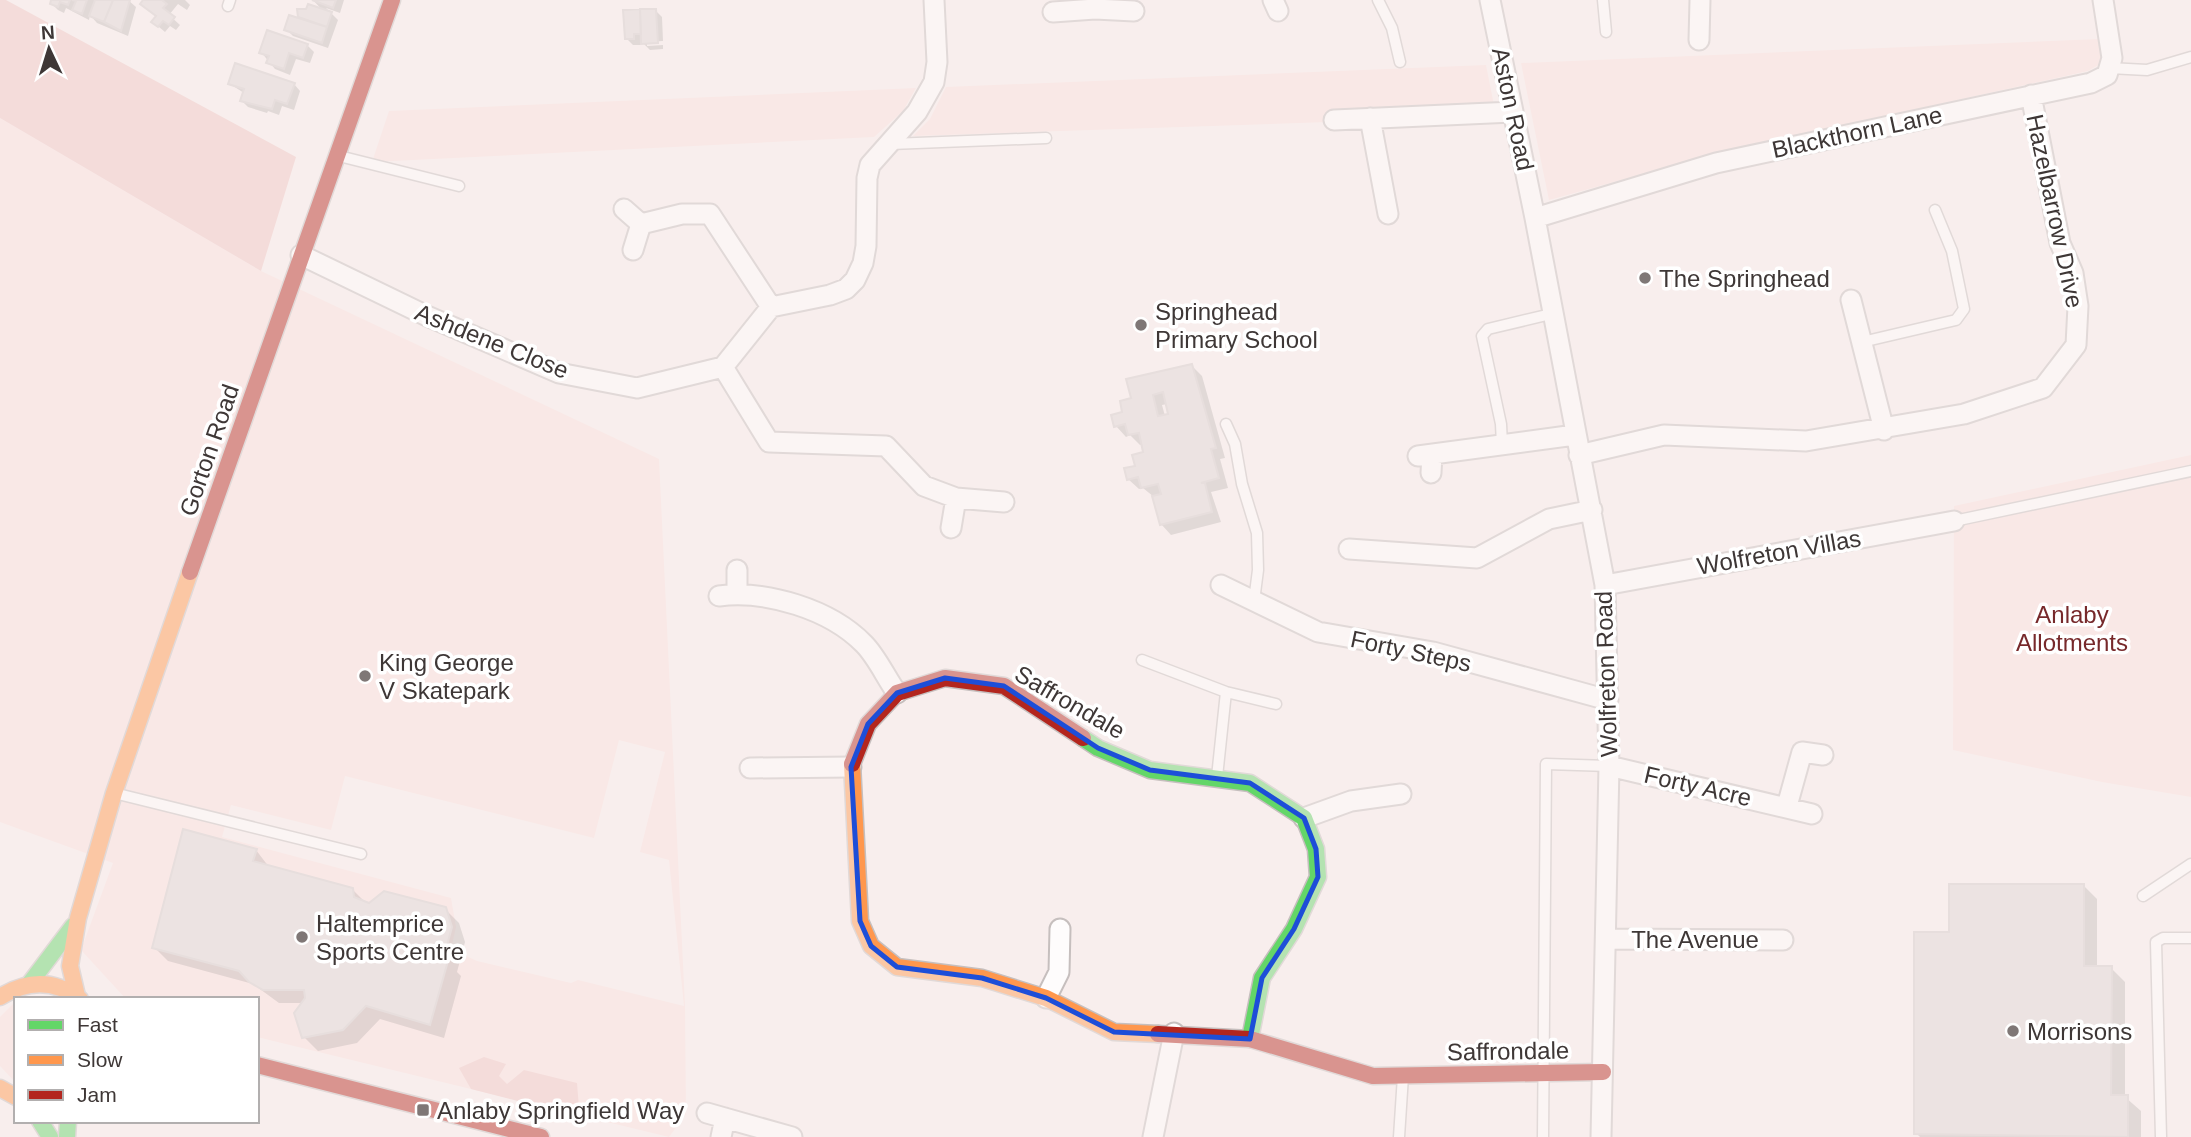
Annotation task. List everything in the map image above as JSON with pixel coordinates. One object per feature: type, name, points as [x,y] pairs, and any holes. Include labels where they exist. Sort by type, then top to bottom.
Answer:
[{"type":"street","name":"Gorton Road","points":[[78,997],[71,966],[78,918],[114,793],[335,155],[392,0]]},
{"type":"street","points":[[934,0],[937,62],[934,82],[916,112],[870,165],[867,178],[866,246],[855,280],[846,289],[830,295],[771,307],[723,367],[769,442],[888,438],[924,486],[956,498],[1004,502]]},
{"type":"street","name":"Aston Road","points":[[1489,0],[1535,218]]},
{"type":"street","points":[[1699,40],[1700,0]]},
{"type":"street","points":[[2103,0],[2112,58],[2109,68]]},
{"type":"street","points":[[1053,12],[1095,4],[1134,11]]},
{"type":"street","name":"Blackthorn Lane","points":[[1535,218],[1716,163],[2091,83],[2107,75],[2109,68]]},
{"type":"street","name":"Hazelbarrow Drive","points":[[1427,461],[1502,445],[1577,445],[1664,435],[1806,442],[1964,414],[2043,388],[2076,345],[2078,306],[2073,273],[2060,243],[2031,96]]},
{"type":"street","points":[[1334,120],[1513,112]]},
{"type":"street","points":[[1370,118],[1388,214]]},
{"type":"street","points":[[624,209],[641,224]]},
{"type":"street","points":[[641,224],[682,214],[710,214],[771,307]]},
{"type":"street","name":"Wolfreton Road","points":[[1535,218],[1551,314],[1605,585],[1609,766],[1601,1137]]},
{"type":"street","points":[[632,250],[641,224]]},
{"type":"street","name":"Ashdene Close","points":[[300,255],[427,316],[559,373],[637,388],[723,367]]},
{"type":"street","points":[[1852,299],[1884,430]]},
{"type":"street","points":[[951,528],[956,498]]},
{"type":"street","points":[[1349,548],[1477,558],[1549,519],[1592,510]]},
{"type":"street","name":"Wolfreton Villas","points":[[1605,585],[1954,521]]},
{"type":"street","points":[[737,570],[728,595],[815,609],[863,644],[897,693]]},
{"type":"street","name":"Forty Steps","points":[[1221,585],[1318,632],[1433,652],[1608,700]]},
{"type":"street","name":"Saffrondale","points":[[1304,818],[1250,783],[1217,781],[1150,770],[1098,748],[1004,686],[945,678],[897,693],[868,724],[851,767],[860,921],[871,946],[897,967],[982,978],[1046,998],[1114,1032],[1250,1039],[1373,1076],[1603,1072]]},
{"type":"street","name":"Forty Acre","points":[[1787,806],[1802,752],[1823,755]]},
{"type":"street","points":[[746,766],[851,767]]},
{"type":"street","name":"Forty Acre","points":[[1609,766],[1812,814]]},
{"type":"street","points":[[1250,1039],[1262,978],[1294,929],[1318,877],[1316,849],[1304,818],[1351,802],[1406,793]]},
{"type":"street","name":"Gorton Road","points":[[30,983],[50,960],[78,918]]},
{"type":"street","points":[[1046,998],[1059,972],[1059,929]]},
{"type":"street","name":"The Avenue","points":[[1607,939],[1783,940]]},
{"type":"street","points":[[0,996],[30,983],[55,985],[78,997]]},
{"type":"street","points":[[1153,1137],[1174,1033]]},
{"type":"street","points":[[259,1066],[541,1137]]},
{"type":"street","points":[[718,1123],[792,1137]]},
{"type":"lane","points":[[1378,0],[1392,27],[1400,62]]},
{"type":"lane","points":[[1603,0],[1606,32]]},
{"type":"lane","points":[[2109,68],[2147,70],[2191,57]]},
{"type":"lane","points":[[887,144],[1046,138]]},
{"type":"lane","points":[[335,155],[459,186]]},
{"type":"lane","points":[[1862,342],[1961,317],[1964,309],[1952,251],[1934,209]]},
{"type":"lane","points":[[1502,445],[1500,419],[1482,336],[1489,330],[1551,314]]},
{"type":"lane","points":[[1226,424],[1235,444],[1242,484],[1257,533],[1258,570],[1254,601]]},
{"type":"lane","points":[[1954,521],[2191,471]]},
{"type":"lane","points":[[1142,660],[1226,692],[1276,704]]},
{"type":"lane","points":[[1217,781],[1226,692]]},
{"type":"lane","points":[[1543,1137],[1546,764],[1609,766]]},
{"type":"lane","points":[[114,793],[361,855]]},
{"type":"lane","points":[[2143,896],[2191,864]]},
{"type":"lane","points":[[2161,1137],[2156,942],[2163,937],[2191,938]]},
{"type":"lane","points":[[1399,1137],[1403,1076]]},
{"type":"highlighted area","points":[[945,678],[1004,686],[1098,748],[1150,770],[1250,783],[1304,818],[1316,849],[1318,877],[1294,929],[1262,978],[1250,1039],[1114,1032],[1046,998],[982,978],[897,967],[871,946],[860,921],[851,767],[868,724],[897,693]]},
{"type":"green space","points":[[2100,39],[2104,53],[2100,64],[2088,71],[1715,154],[1549,200],[1521,63]]},
{"type":"green space","points":[[1486,65],[1494,105],[1328,112],[1328,122],[913,136],[930,119],[946,87]]},
{"type":"green space","points":[[916,88],[903,111],[874,137],[372,162],[389,111]]},
{"type":"green space","points":[[0,118],[261,271],[659,459],[685,1006],[686,1114],[669,1137],[259,1037],[259,997],[124,997],[81,950],[113,863],[0,822]],"holes":[[[619,740],[665,752],[640,852],[669,860],[684,1006],[578,980],[571,983],[477,961],[451,949],[456,927],[451,898],[222,837],[231,805],[331,830],[345,776],[594,838]]]},
{"type":"green space","name":"Anlaby Allotments","points":[[2191,455],[2191,797],[2102,782],[1953,750],[1954,506]]},
{"type":"green space","points":[[14,1003],[14,1081],[0,1066],[0,1017]]},
{"type":"shaded area","points":[[0,0],[6,0],[296,157],[261,271],[0,118]]},
{"type":"shaded area","points":[[484,1057],[506,1064],[499,1076],[507,1084],[524,1070],[577,1083],[579,1108],[561,1112],[471,1089],[459,1068]]},
{"type":"building","points":[[51,0],[70,0],[68,5],[60,2],[58,7],[50,4]]},
{"type":"building","points":[[72,0],[87,0],[82,14],[72,10],[76,1]]},
{"type":"building","points":[[95,0],[113,0],[104,22],[89,16]]},
{"type":"building","points":[[113,0],[130,0],[121,31],[104,22]]},
{"type":"building","points":[[143,0],[162,0],[167,4],[163,8],[175,17],[169,25],[163,21],[158,27],[151,22],[156,16],[140,4]]},
{"type":"building","points":[[312,0],[336,0],[333,8]]},
{"type":"building","points":[[308,4],[332,12],[327,27],[298,17],[297,9],[306,9]]},
{"type":"building","points":[[640,9],[641,34],[634,34],[634,39],[625,39],[623,10]]},
{"type":"building","points":[[640,9],[656,9],[658,43],[641,44]]},
{"type":"building","points":[[289,15],[327,27],[322,43],[284,30]]},
{"type":"building","points":[[267,30],[308,44],[303,58],[289,53],[284,69],[266,63],[269,56],[259,53]]},
{"type":"building","points":[[235,63],[295,83],[287,104],[275,100],[272,109],[240,101],[244,89],[228,84]]},
{"type":"building","name":"Springhead Primary School","points":[[1192,364],[1216,448],[1211,449],[1219,478],[1201,483],[1205,483],[1212,512],[1160,525],[1152,496],[1161,494],[1158,484],[1141,488],[1138,477],[1127,480],[1124,468],[1135,466],[1132,455],[1143,452],[1139,433],[1128,435],[1125,424],[1114,427],[1111,415],[1122,412],[1120,401],[1131,398],[1126,379]],"holes":[[[1163,392],[1168,414],[1158,416],[1153,395]]]},
{"type":"building","name":"Haltemprice Sports Centre","points":[[183,829],[257,849],[253,861],[353,888],[354,897],[369,903],[384,891],[446,907],[452,927],[443,960],[448,961],[430,1025],[366,1006],[343,1030],[302,1038],[294,1013],[305,998],[304,990],[263,990],[249,982],[239,971],[152,948]]},
{"type":"building","name":"Morrisons","points":[[1949,884],[2084,884],[2084,966],[2112,966],[2111,1095],[2128,1095],[2128,1137],[1914,1134],[1914,932],[1949,932]]},
{"type":"traffic: fast","points":[[1083,738],[1098,748],[1150,770],[1250,783],[1304,818],[1316,849],[1318,877],[1294,929],[1262,978],[1250,1039]]},
{"type":"traffic: fast","points":[[30,983],[73,926]]},
{"type":"traffic: fast","points":[[41,1123],[50,1137]]},
{"type":"traffic: fast","points":[[67,1137],[68,1123]]},
{"type":"traffic: slow","points":[[77,996],[70,966],[78,918],[114,793],[190,572]]},
{"type":"traffic: slow","points":[[852,764],[860,921],[871,946],[897,967],[982,978],[1046,998],[1114,1032],[1158,1034]]},
{"type":"traffic: slow","points":[[0,997],[20,987],[40,984],[60,988],[77,997]]},
{"type":"traffic: slow","points":[[0,1088],[14,1096]]},
{"type":"traffic: jam","points":[[190,572],[392,0]]},
{"type":"traffic: jam","points":[[852,764],[868,724],[897,693],[945,678],[1004,686],[1083,738]]},
{"type":"traffic: jam","points":[[1158,1034],[1250,1039],[1373,1076],[1603,1072]]},
{"type":"traffic: jam","points":[[259,1066],[541,1137]]},
{"type":"place","name":"The Springhead","points":[[1645,278]]},
{"type":"place","name":"Springhead Primary School","points":[[1141,325]]},
{"type":"place","name":"King George V Skatepark","points":[[365,676]]},
{"type":"place","name":"Haltemprice Sports Centre","points":[[302,937]]},
{"type":"place","name":"Morrisons","points":[[2013,1031]]},
{"type":"place","name":"Anlaby Springfield Way","points":[[423,1110]]}]
